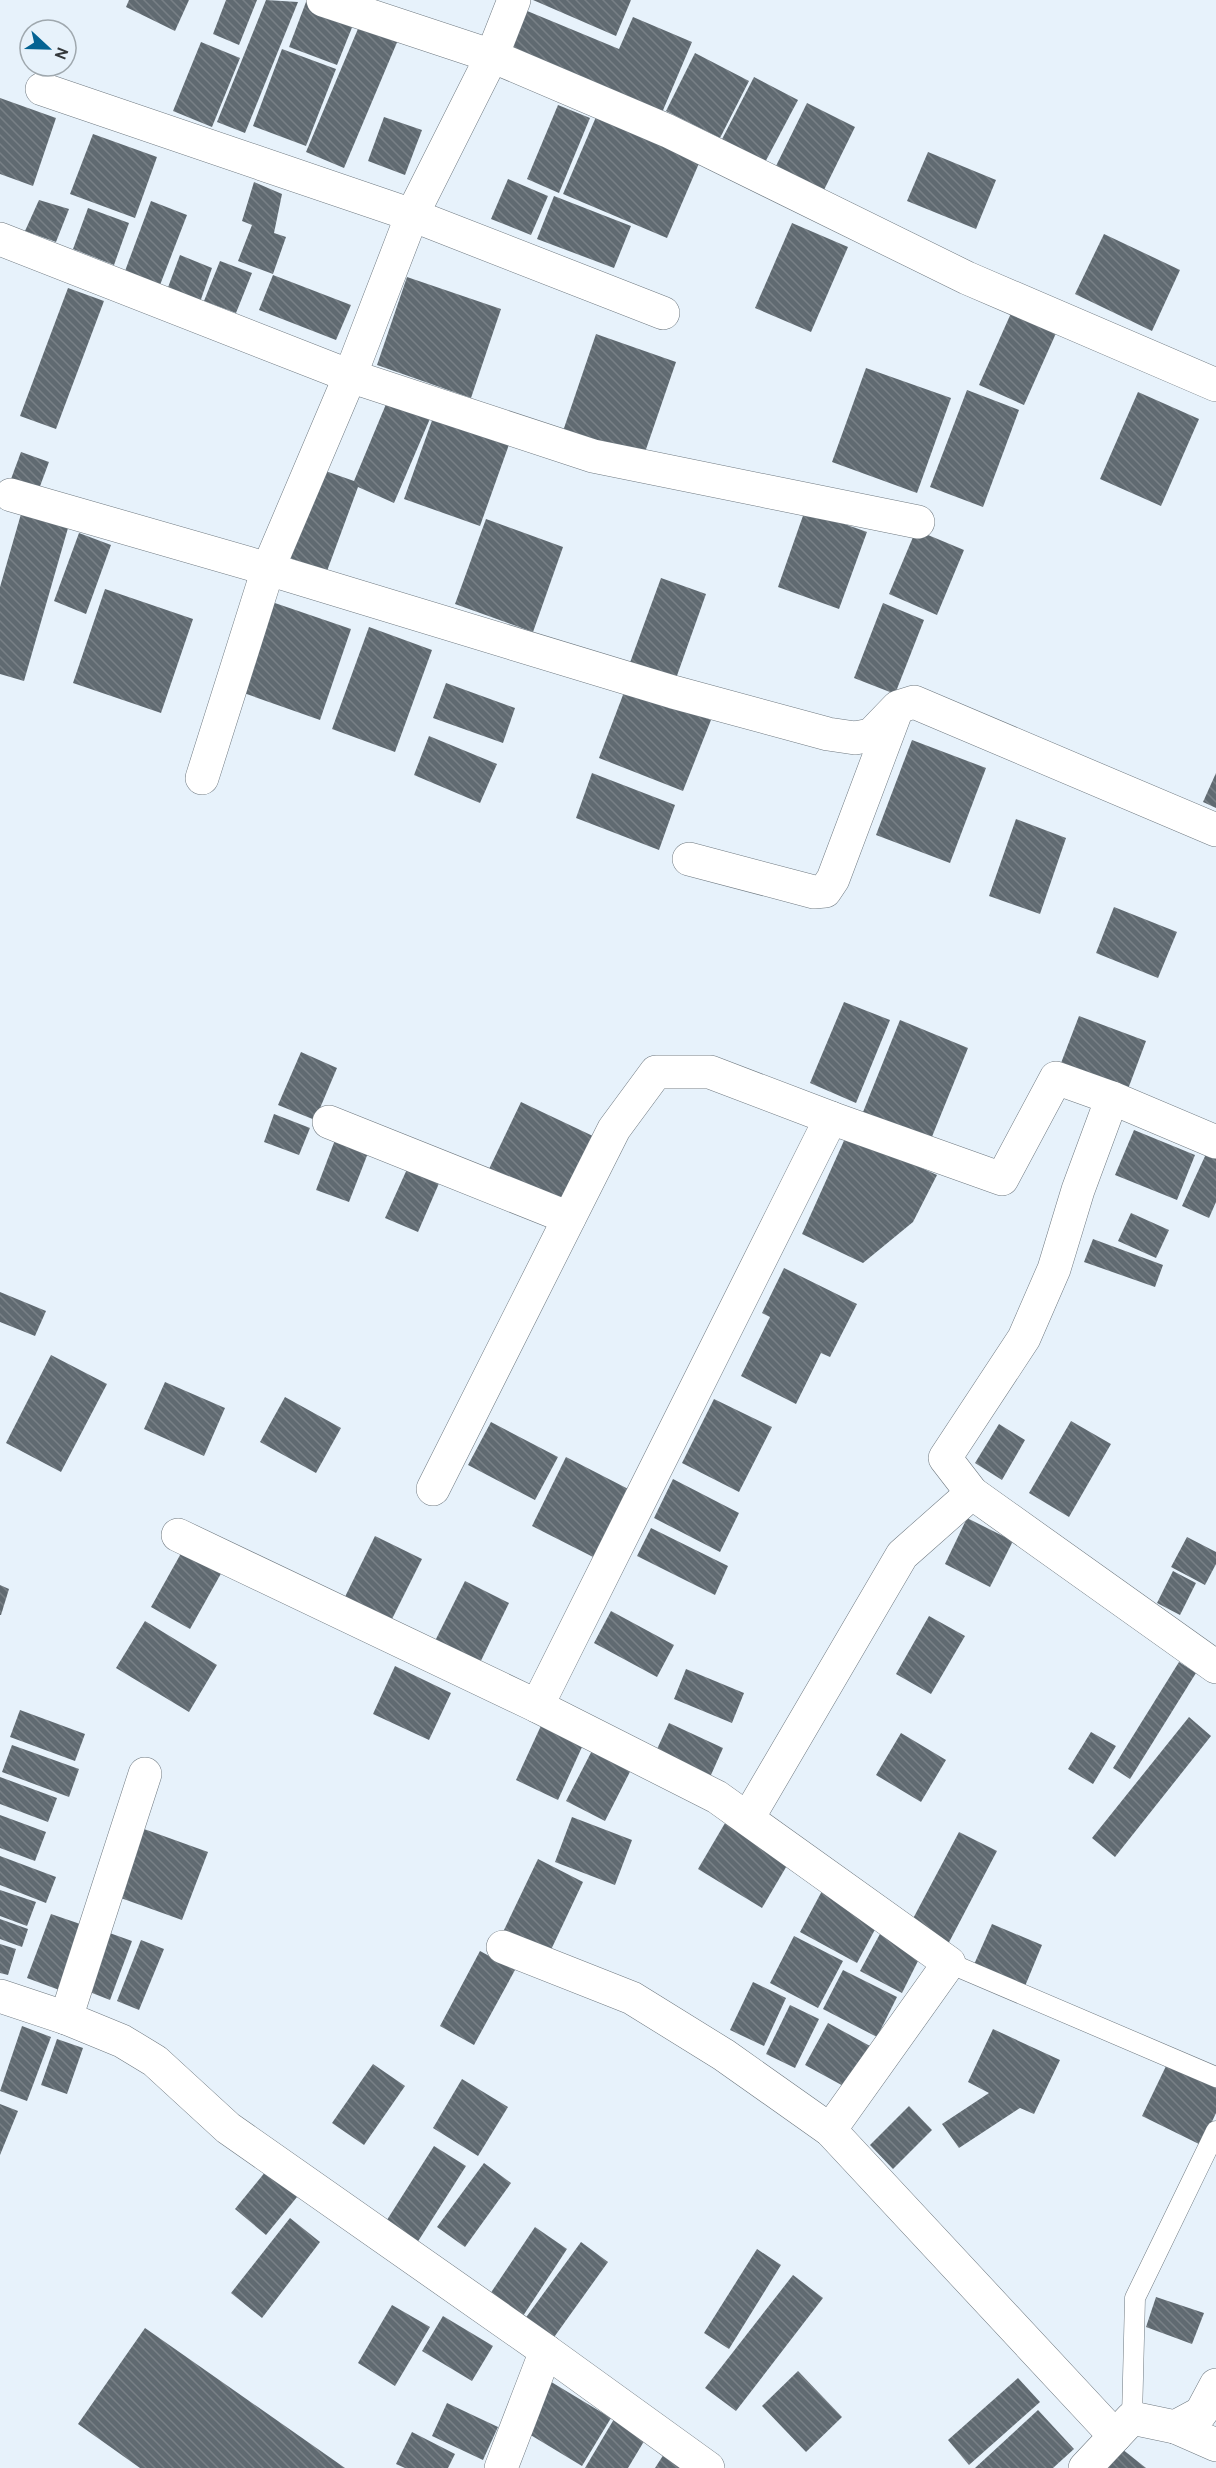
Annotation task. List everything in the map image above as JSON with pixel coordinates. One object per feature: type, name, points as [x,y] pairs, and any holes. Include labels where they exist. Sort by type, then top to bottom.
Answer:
[{"type":"street","points":[[323,0],[492,56],[668,132],[967,278],[1216,385]]},
{"type":"street","points":[[202,778],[268,569],[350,376],[412,215],[492,56],[514,0]]},
{"type":"street","points":[[42,89],[412,215],[663,313]]},
{"type":"street","points":[[0,239],[350,376],[594,456],[918,522]]},
{"type":"street","points":[[11,495],[268,569],[674,692],[828,734],[855,738],[870,735],[898,707],[914,702],[1216,830]]},
{"type":"street","points":[[689,859],[814,892],[825,891],[833,879],[898,707]]},
{"type":"street","points":[[433,1489],[614,1129],[656,1072],[710,1072],[1002,1179],[1056,1078],[1112,1098],[1216,1142]]},
{"type":"street","points":[[1112,1098],[1078,1190],[1054,1269],[1024,1338],[945,1458],[972,1493],[1216,1667]]},
{"type":"street","points":[[537,1706],[831,1118]]},
{"type":"street","points":[[329,1122],[569,1218]]},
{"type":"street","points":[[748,1818],[902,1555],[972,1493]]},
{"type":"street","points":[[178,1535],[537,1706],[717,1797],[949,1963],[830,2130]]},
{"type":"street","points":[[66,2018],[146,1774]]},
{"type":"street","points":[[503,1947],[632,1998],[724,2055],[830,2130],[1124,2427],[1175,2427],[1216,2445]]},
{"type":"street","points":[[0,1996],[66,2018],[122,2041],[155,2061],[228,2128],[708,2468]]},
{"type":"street","points":[[501,2468],[546,2352]]},
{"type":"street","points":[[1175,2427],[1201,2413],[1216,2385]]},
{"type":"street","points":[[1085,2468],[1124,2427]]},
{"type":"lane","points":[[949,1963],[1216,2077]]},
{"type":"lane","points":[[1124,2427],[1136,2298],[1216,2131]]},
{"type":"building","points":[[129,0],[189,0],[175,31],[126,7]]},
{"type":"building","points":[[226,0],[257,0],[239,45],[213,34]]},
{"type":"building","points":[[266,0],[298,2],[245,133],[217,122]]},
{"type":"building","points":[[533,0],[631,0],[616,36]]},
{"type":"building","points":[[306,2],[355,20],[337,65],[289,47]]},
{"type":"building","points":[[520,8],[619,49],[633,17],[692,42],[661,115],[503,49]]},
{"type":"building","points":[[360,24],[398,40],[344,168],[306,152]]},
{"type":"building","points":[[201,42],[240,58],[212,127],[173,111]]},
{"type":"building","points":[[282,49],[336,69],[306,146],[253,126]]},
{"type":"building","points":[[695,53],[749,81],[720,138],[666,111]]},
{"type":"building","points":[[754,77],[798,100],[762,168],[719,145]]},
{"type":"building","points":[[0,98],[56,118],[33,186],[0,174]]},
{"type":"building","points":[[807,103],[855,127],[823,192],[775,168]]},
{"type":"building","points":[[558,105],[590,118],[559,193],[527,179]]},
{"type":"building","points":[[384,117],[422,130],[405,175],[368,161]]},
{"type":"building","points":[[596,117],[700,161],[667,238],[563,194]]},
{"type":"building","points":[[93,134],[157,157],[135,218],[70,194]]},
{"type":"building","points":[[928,152],[996,180],[976,229],[907,201]]},
{"type":"building","points":[[508,179],[548,196],[531,235],[491,219]]},
{"type":"building","points":[[254,182],[282,194],[274,233],[286,237],[273,274],[238,261],[252,225],[242,221]]},
{"type":"building","points":[[554,196],[631,226],[614,268],[537,239]]},
{"type":"building","points":[[39,200],[69,209],[56,242],[25,231]]},
{"type":"building","points":[[151,201],[187,215],[160,285],[125,271]]},
{"type":"building","points":[[88,208],[129,223],[114,265],[73,249]]},
{"type":"building","points":[[792,223],[848,247],[811,332],[755,308]]},
{"type":"building","points":[[1104,234],[1180,270],[1152,331],[1075,294]]},
{"type":"building","points":[[180,255],[212,268],[200,302],[167,290]]},
{"type":"building","points":[[220,261],[252,273],[236,313],[204,301]]},
{"type":"building","points":[[273,275],[351,305],[336,340],[259,310]]},
{"type":"building","points":[[407,277],[501,309],[471,398],[377,365]]},
{"type":"building","points":[[68,288],[104,301],[56,429],[20,416]]},
{"type":"building","points":[[1012,311],[1057,331],[1024,405],[979,385]]},
{"type":"building","points":[[596,334],[676,362],[642,461],[562,434]]},
{"type":"building","points":[[866,368],[951,398],[917,493],[832,462]]},
{"type":"building","points":[[967,390],[1019,410],[983,507],[930,487]]},
{"type":"building","points":[[1138,392],[1199,419],[1161,506],[1100,479]]},
{"type":"building","points":[[389,397],[432,414],[394,503],[358,487],[327,571],[284,556],[317,468],[354,481]]},
{"type":"building","points":[[435,412],[511,439],[480,526],[404,499]]},
{"type":"building","points":[[21,452],[49,462],[39,489],[11,479]]},
{"type":"building","points":[[805,510],[867,532],[839,609],[778,587]]},
{"type":"building","points":[[21,514],[68,528],[24,681],[0,674],[0,587]]},
{"type":"building","points":[[486,519],[563,547],[533,632],[455,604]]},
{"type":"building","points":[[916,530],[964,550],[937,615],[889,594]]},
{"type":"building","points":[[79,533],[111,545],[86,614],[54,601]]},
{"type":"building","points":[[661,578],[706,594],[674,684],[628,668]]},
{"type":"building","points":[[105,589],[193,619],[161,713],[73,683]]},
{"type":"building","points":[[269,601],[351,629],[320,720],[238,691]]},
{"type":"building","points":[[883,603],[924,620],[895,694],[854,678]]},
{"type":"building","points":[[369,627],[432,650],[395,752],[332,729]]},
{"type":"building","points":[[446,683],[515,708],[503,743],[433,718]]},
{"type":"building","points":[[626,687],[711,720],[683,791],[599,758]]},
{"type":"building","points":[[429,736],[497,764],[480,803],[414,775]]},
{"type":"building","points":[[912,740],[986,768],[950,863],[876,835]]},
{"type":"building","points":[[592,773],[675,805],[659,850],[576,818]]},
{"type":"building","points":[[1216,773],[1216,808],[1203,802]]},
{"type":"building","points":[[1016,819],[1066,838],[1040,914],[989,896]]},
{"type":"building","points":[[1114,907],[1177,932],[1158,978],[1096,953]]},
{"type":"building","points":[[844,1002],[890,1020],[856,1103],[810,1083]]},
{"type":"building","points":[[1079,1016],[1146,1041],[1128,1089],[1061,1063]]},
{"type":"building","points":[[900,1020],[968,1048],[927,1149],[859,1122]]},
{"type":"building","points":[[301,1052],[337,1068],[315,1120],[278,1105]]},
{"type":"building","points":[[521,1102],[595,1137],[563,1204],[489,1169]]},
{"type":"building","points":[[274,1114],[310,1128],[299,1155],[264,1142]]},
{"type":"building","points":[[1134,1130],[1195,1155],[1177,1200],[1115,1175]]},
{"type":"building","points":[[847,1134],[937,1175],[913,1222],[863,1263],[802,1234]]},
{"type":"building","points":[[335,1140],[368,1153],[349,1202],[316,1190]]},
{"type":"building","points":[[1206,1154],[1216,1159],[1216,1202],[1209,1218],[1182,1206]]},
{"type":"building","points":[[408,1167],[440,1181],[418,1232],[385,1218]]},
{"type":"building","points":[[1131,1213],[1169,1230],[1156,1258],[1118,1241]]},
{"type":"building","points":[[1093,1239],[1163,1265],[1155,1287],[1084,1262]]},
{"type":"building","points":[[784,1268],[857,1304],[830,1357],[821,1353],[796,1404],[741,1376],[770,1317],[762,1313]]},
{"type":"building","points":[[0,1292],[46,1311],[35,1336],[0,1322]]},
{"type":"building","points":[[51,1355],[107,1384],[61,1472],[6,1443]]},
{"type":"building","points":[[165,1382],[225,1408],[204,1456],[144,1429]]},
{"type":"building","points":[[285,1397],[341,1428],[316,1473],[260,1442]]},
{"type":"building","points":[[714,1399],[772,1427],[739,1492],[682,1463]]},
{"type":"building","points":[[1071,1421],[1111,1444],[1069,1517],[1029,1493]]},
{"type":"building","points":[[491,1422],[558,1457],[535,1500],[468,1465]]},
{"type":"building","points":[[999,1424],[1025,1440],[1002,1480],[975,1463]]},
{"type":"building","points":[[566,1457],[636,1493],[601,1561],[532,1526]]},
{"type":"building","points":[[673,1479],[739,1513],[720,1552],[654,1518]]},
{"type":"building","points":[[967,1518],[1013,1541],[990,1587],[945,1564]]},
{"type":"building","points":[[651,1528],[728,1566],[715,1595],[637,1556]]},
{"type":"building","points":[[375,1536],[422,1559],[386,1631],[339,1609]]},
{"type":"building","points":[[1187,1537],[1216,1552],[1216,1564],[1205,1585],[1171,1567]]},
{"type":"building","points":[[184,1548],[223,1570],[190,1629],[151,1607]]},
{"type":"building","points":[[1173,1571],[1196,1583],[1180,1615],[1157,1603]]},
{"type":"building","points":[[465,1581],[509,1603],[475,1673],[430,1651]]},
{"type":"building","points":[[0,1585],[9,1589],[1,1615],[0,1615]]},
{"type":"building","points":[[611,1611],[674,1645],[657,1677],[594,1643]]},
{"type":"building","points":[[929,1616],[965,1636],[931,1694],[896,1674]]},
{"type":"building","points":[[145,1621],[217,1665],[189,1712],[116,1668]]},
{"type":"building","points":[[1179,1662],[1196,1673],[1130,1779],[1113,1768]]},
{"type":"building","points":[[395,1666],[451,1693],[429,1740],[373,1714]]},
{"type":"building","points":[[686,1669],[744,1693],[732,1723],[674,1699]]},
{"type":"building","points":[[20,1710],[85,1734],[75,1761],[10,1737]]},
{"type":"building","points":[[545,1717],[587,1736],[558,1800],[516,1780]]},
{"type":"building","points":[[1189,1717],[1211,1736],[1115,1857],[1092,1838]]},
{"type":"building","points":[[669,1723],[723,1748],[707,1784],[652,1760]]},
{"type":"building","points":[[1091,1732],[1116,1746],[1093,1784],[1068,1769]]},
{"type":"building","points":[[901,1733],[946,1760],[921,1802],[876,1775]]},
{"type":"building","points":[[599,1737],[638,1756],[605,1821],[566,1801]]},
{"type":"building","points":[[12,1745],[79,1769],[69,1797],[2,1772]]},
{"type":"building","points":[[0,1777],[57,1798],[48,1822],[0,1804]]},
{"type":"building","points":[[0,1815],[46,1832],[35,1861],[0,1848]]},
{"type":"building","points":[[572,1817],[632,1840],[615,1885],[555,1862]]},
{"type":"building","points":[[728,1818],[792,1857],[762,1908],[698,1869]]},
{"type":"building","points":[[144,1829],[208,1852],[182,1920],[118,1897]]},
{"type":"building","points":[[959,1832],[997,1851],[946,1948],[908,1928]]},
{"type":"building","points":[[0,1856],[56,1877],[46,1903],[0,1885]]},
{"type":"building","points":[[538,1859],[583,1882],[549,1954],[503,1932]]},
{"type":"building","points":[[0,1890],[36,1902],[27,1926],[0,1916]]},
{"type":"building","points":[[822,1891],[879,1922],[857,1963],[800,1932]]},
{"type":"building","points":[[51,1914],[86,1926],[62,1991],[27,1978]]},
{"type":"building","points":[[0,1919],[28,1929],[22,1947],[0,1939]]},
{"type":"building","points":[[992,1924],[1042,1945],[1023,1991],[972,1969]]},
{"type":"building","points":[[104,1931],[132,1941],[110,2000],[82,1989]]},
{"type":"building","points":[[881,1932],[922,1953],[902,1993],[860,1971]]},
{"type":"building","points":[[794,1936],[843,1961],[818,2008],[770,1983]]},
{"type":"building","points":[[141,1940],[164,1949],[139,2010],[117,2001]]},
{"type":"building","points":[[0,1944],[16,1949],[8,1975],[0,1973]]},
{"type":"building","points":[[480,1951],[515,1970],[474,2045],[440,2026]]},
{"type":"building","points":[[843,1970],[897,1997],[877,2037],[823,2009]]},
{"type":"building","points":[[753,1982],[786,1998],[764,2046],[730,2030]]},
{"type":"building","points":[[790,2005],[819,2019],[795,2068],[766,2054]]},
{"type":"building","points":[[828,2023],[870,2046],[847,2088],[805,2065]]},
{"type":"building","points":[[22,2026],[51,2037],[27,2101],[0,2091]]},
{"type":"building","points":[[993,2029],[1060,2060],[1034,2114],[1020,2108],[959,2148],[942,2124],[989,2093],[968,2082]]},
{"type":"building","points":[[57,2039],[83,2048],[67,2094],[41,2085]]},
{"type":"building","points":[[373,2064],[405,2086],[364,2145],[332,2123]]},
{"type":"building","points":[[1167,2064],[1216,2088],[1216,2113],[1201,2145],[1142,2116]]},
{"type":"building","points":[[462,2079],[508,2107],[478,2156],[433,2128]]},
{"type":"building","points":[[0,2104],[18,2111],[0,2155]]},
{"type":"building","points":[[909,2106],[932,2130],[893,2169],[870,2145]]},
{"type":"building","points":[[434,2146],[466,2166],[417,2243],[385,2223]]},
{"type":"building","points":[[484,2163],[511,2183],[465,2247],[437,2227]]},
{"type":"building","points":[[266,2171],[297,2197],[266,2235],[235,2209]]},
{"type":"building","points":[[290,2218],[320,2242],[262,2318],[231,2293]]},
{"type":"building","points":[[535,2227],[567,2249],[521,2319],[488,2297]]},
{"type":"building","points":[[581,2242],[608,2262],[547,2347],[519,2327]]},
{"type":"building","points":[[757,2249],[781,2265],[729,2349],[704,2333]]},
{"type":"building","points":[[793,2275],[823,2298],[736,2411],[705,2388]]},
{"type":"building","points":[[1156,2297],[1204,2313],[1192,2344],[1146,2327]]},
{"type":"building","points":[[392,2305],[430,2327],[395,2386],[358,2363]]},
{"type":"building","points":[[443,2316],[493,2346],[472,2381],[422,2351]]},
{"type":"building","points":[[145,2328],[345,2468],[140,2468],[78,2424]]},
{"type":"building","points":[[798,2371],[842,2417],[806,2452],[762,2406]]},
{"type":"building","points":[[1018,2378],[1040,2402],[969,2465],[948,2440]]},
{"type":"building","points":[[548,2380],[611,2418],[582,2466],[519,2428]]},
{"type":"building","points":[[447,2403],[498,2427],[483,2460],[432,2436]]},
{"type":"building","points":[[1038,2410],[1074,2449],[1053,2468],[975,2468]]},
{"type":"building","points":[[617,2414],[649,2433],[628,2468],[585,2468]]},
{"type":"building","points":[[412,2432],[455,2454],[448,2468],[405,2468],[396,2464]]},
{"type":"building","points":[[1117,2445],[1146,2468],[1100,2468]]},
{"type":"building","points":[[664,2454],[687,2468],[655,2468]]}]
